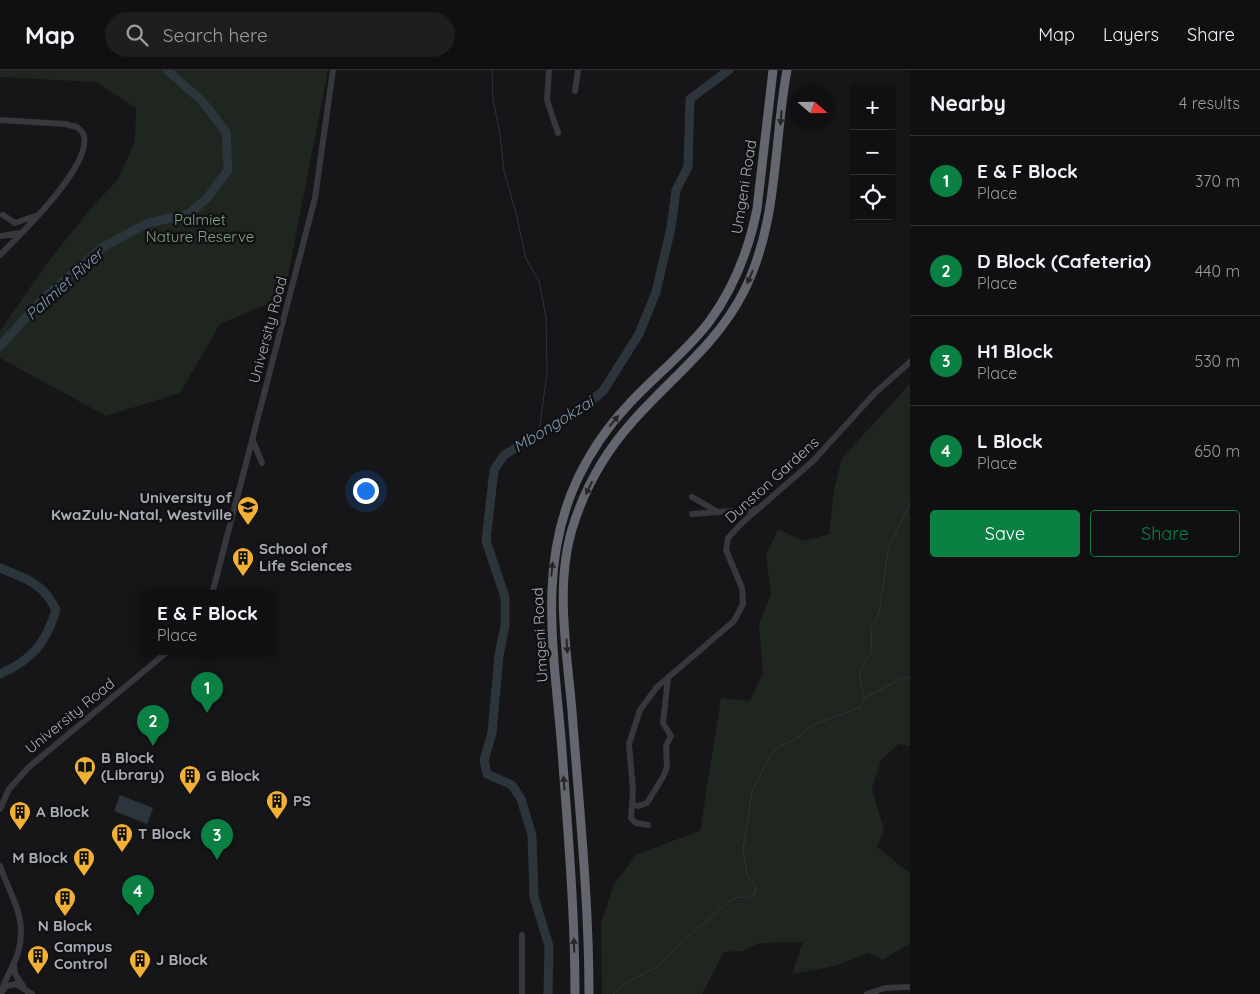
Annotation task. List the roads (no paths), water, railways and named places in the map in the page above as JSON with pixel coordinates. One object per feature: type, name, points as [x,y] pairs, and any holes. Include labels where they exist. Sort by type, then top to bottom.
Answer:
[{"type":"highway","name":"Umgeni Road","points":[[575,994],[568,835],[550,602],[554,550],[558,528],[578,477],[602,436],[628,404],[709,322],[738,272],[753,229],[757,209],[773,70]]},
{"type":"highway","name":"Umgeni Road","points":[[589,994],[586,892],[563,604],[568,550],[573,525],[587,490],[615,443],[633,421],[713,338],[743,294],[763,243],[772,205],[788,70]]},
{"type":"street","name":"University Road","points":[[213,590],[316,198],[333,70]]},
{"type":"street","points":[[550,70],[547,100],[558,133]]},
{"type":"street","points":[[575,91],[578,70]]},
{"type":"street","points":[[0,120],[72,126],[80,129],[86,138],[84,153],[72,174],[0,255]]},
{"type":"street","points":[[3,215],[15,223],[36,216]]},
{"type":"street","points":[[0,236],[21,232]]},
{"type":"street","name":"Dunston Gardens","points":[[648,825],[636,823],[631,818],[633,790],[629,757],[631,736],[637,717],[649,696],[724,632],[740,613],[744,593],[728,555],[726,544],[736,529],[813,462],[875,393],[910,362]]},
{"type":"street","points":[[253,441],[262,463]]},
{"type":"street","points":[[692,497],[718,512]]},
{"type":"street","points":[[692,514],[758,509]]},
{"type":"street","name":"University Road","points":[[0,809],[9,789],[28,767],[163,655]]},
{"type":"street","points":[[632,804],[638,806],[647,803],[666,771],[666,746],[671,736],[663,723],[668,678]]},
{"type":"street","points":[[0,866],[20,916],[20,940],[14,963],[1,993]]},
{"type":"street","points":[[522,935],[522,994]]},
{"type":"street","points":[[14,963],[15,974],[24,987],[32,994]]},
{"type":"street","points":[[1,993],[11,984],[24,987]]},
{"type":"street","points":[[867,994],[910,987]]},
{"type":"waterway","name":"Palmiet River","points":[[0,346],[43,299],[103,247],[148,223],[189,214],[208,197],[228,170],[226,132],[202,101],[167,70]]},
{"type":"waterway","points":[[492,70],[493,99],[500,134],[504,171],[526,259],[539,281],[546,317],[547,373],[539,433]]},
{"type":"waterway","name":"Mbongokzai","points":[[548,994],[549,946],[534,897],[532,835],[521,799],[512,785],[487,774],[484,760],[492,733],[499,655],[505,626],[505,597],[486,541],[494,470],[504,455],[580,410],[603,391],[639,334],[656,292],[671,228],[676,190],[688,167],[690,99],[729,70]]},
{"type":"waterway","points":[[613,994],[626,983],[658,966],[731,900],[738,897],[749,898],[755,894],[756,887],[747,874],[743,850],[752,791],[768,760],[777,748],[796,739],[813,725],[861,707],[863,698],[861,669],[872,652],[871,628],[879,613],[888,550],[910,503]]},
{"type":"waterway","name":"Palmiet River","points":[[0,568],[26,579],[40,588],[56,610],[48,632],[36,649],[21,663],[0,674]]},
{"type":"waterway","points":[[864,698],[904,677],[910,679]]},
{"type":"place","name":"University of KwaZulu-Natal, Westville","points":[[248,526]]},
{"type":"place","name":"School of Life Sciences","points":[[243,577]]},
{"type":"place","name":"E & F Block","points":[[207,713]]},
{"type":"place","name":"D Block (Cafeteria)","points":[[153,746]]},
{"type":"place","name":"B Block (Library)","points":[[85,786]]},
{"type":"place","name":"G Block","points":[[190,795]]},
{"type":"place","name":"PS","points":[[277,820]]},
{"type":"place","name":"A Block","points":[[20,831]]},
{"type":"place","name":"T Block","points":[[122,853]]},
{"type":"place","name":"H1 Block","points":[[217,860]]},
{"type":"place","name":"M Block","points":[[84,877]]},
{"type":"place","name":"L Block","points":[[138,916]]},
{"type":"place","name":"N Block","points":[[65,917]]},
{"type":"place","name":"Campus Control","points":[[38,975]]},
{"type":"place","name":"J Block","points":[[140,979]]},
{"type":"park label","name":"Palmiet Nature Reserve","points":[[200,228]]}]
